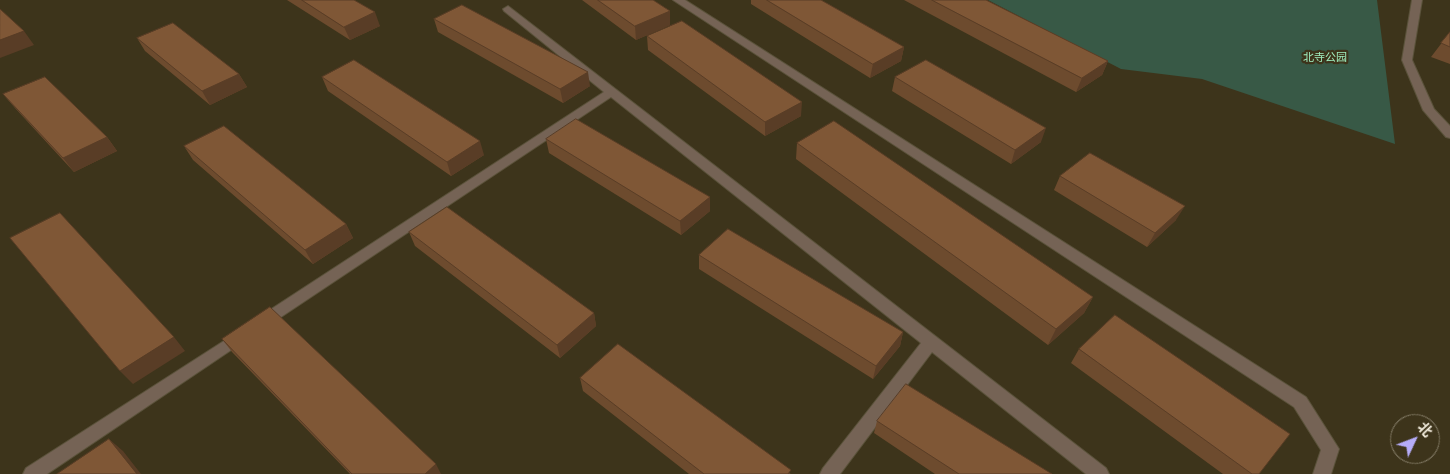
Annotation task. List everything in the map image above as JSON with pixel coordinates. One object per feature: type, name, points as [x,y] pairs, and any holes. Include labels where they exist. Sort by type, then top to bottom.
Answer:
[{"type":"street","points":[[678,0],[1300,402],[1330,450],[1322,474]]},
{"type":"street","points":[[1417,0],[1406,60],[1429,110],[1450,134]]},
{"type":"street","points":[[508,9],[611,92],[1100,474]]},
{"type":"street","points":[[32,474],[611,92]]},
{"type":"street","points":[[829,474],[930,342]]},
{"type":"green space","name":"北寺公园","points":[[988,0],[1377,0],[1395,144],[1202,79],[1121,69]]},
{"type":"building","points":[[302,0],[354,0],[375,12],[344,27]]},
{"type":"building","points":[[598,0],[653,0],[670,11],[635,26]]},
{"type":"building","points":[[767,0],[821,0],[904,47],[873,64]]},
{"type":"building","points":[[932,0],[986,0],[1108,61],[1082,78]]},
{"type":"building","points":[[462,5],[588,72],[560,89],[434,19]]},
{"type":"building","points":[[0,9],[24,31],[0,40]]},
{"type":"building","points":[[682,21],[802,102],[765,122],[647,36]]},
{"type":"building","points":[[173,23],[239,74],[202,91],[137,38]]},
{"type":"building","points":[[1450,32],[1450,47],[1441,43]]},
{"type":"building","points":[[354,60],[480,141],[447,162],[322,77]]},
{"type":"building","points":[[926,60],[1046,128],[1015,150],[895,77]]},
{"type":"building","points":[[45,77],[107,137],[63,158],[3,94]]},
{"type":"building","points":[[576,119],[710,197],[680,221],[546,139]]},
{"type":"building","points":[[834,121],[1093,297],[1056,329],[797,143]]},
{"type":"building","points":[[224,126],[346,224],[305,250],[184,146]]},
{"type":"building","points":[[1090,153],[1185,206],[1155,233],[1060,176]]},
{"type":"building","points":[[447,207],[594,313],[557,345],[409,232]]},
{"type":"building","points":[[60,213],[174,337],[120,371],[10,238]]},
{"type":"building","points":[[728,229],[903,332],[876,366],[699,255]]},
{"type":"building","points":[[270,307],[436,464],[425,474],[352,474],[222,339]]},
{"type":"building","points":[[1115,315],[1290,434],[1259,474],[1252,474],[1079,349]]},
{"type":"building","points":[[618,344],[791,470],[788,474],[704,474],[580,378]]},
{"type":"building","points":[[906,384],[1052,474],[959,474],[877,421]]},
{"type":"building","points":[[109,439],[137,474],[57,474]]}]
